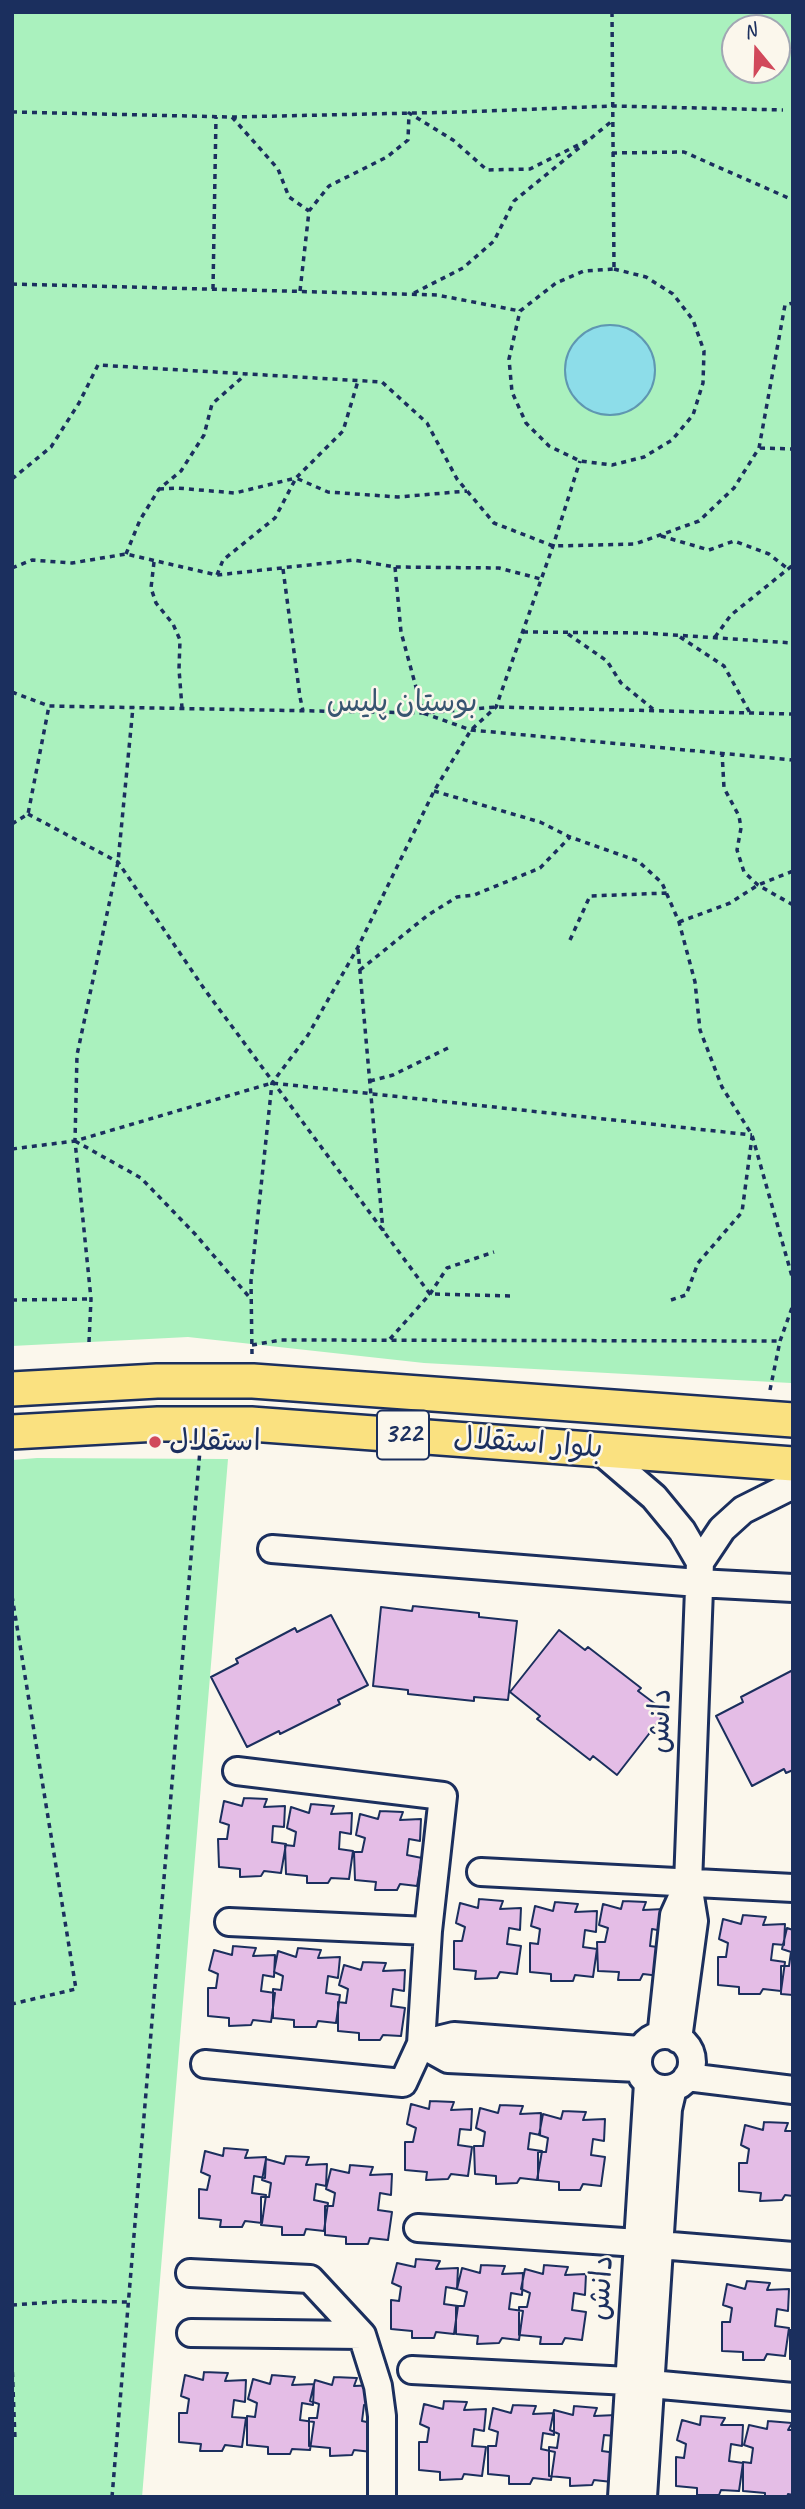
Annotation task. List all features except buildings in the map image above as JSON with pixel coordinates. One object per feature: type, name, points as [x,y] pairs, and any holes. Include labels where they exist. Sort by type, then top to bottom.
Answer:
[{"type":"main road","name":"بلوار استقلال","points":[[12,1389],[157,1381],[253,1381],[778,1418]]},
{"type":"main road","name":"بلوار استقلال","points":[[12,1432],[251,1424],[793,1464]]},
{"type":"lane","points":[[598,1450],[654,1497],[682,1531],[699,1572]]},
{"type":"lane","points":[[699,1572],[722,1529],[743,1510],[793,1485]]},
{"type":"lane","points":[[272,1549],[699,1572],[793,1588]]},
{"type":"lane","name":"دانش","points":[[643,2497],[640,2383],[648,2244],[665,2063],[674,1915],[688,1884],[699,1572]]},
{"type":"lane","points":[[205,2064],[403,2082],[421,2044],[428,1931],[443,1796],[237,1771]]},
{"type":"lane","points":[[481,1872],[793,1888]]},
{"type":"lane","points":[[229,1922],[428,1931]]},
{"type":"lane","points":[[421,2044],[454,2036],[665,2063],[793,2073]]},
{"type":"lane","points":[[665,2063],[793,2090]]},
{"type":"lane","points":[[418,2228],[793,2256]]},
{"type":"lane","points":[[190,2273],[310,2279],[362,2335],[378,2386],[382,2416],[382,2497]]},
{"type":"lane","points":[[191,2333],[362,2335]]},
{"type":"lane","points":[[412,2370],[640,2383],[793,2398]]},
{"type":"lane","name":"دانش","points":[[622,2497],[640,2383]]},
{"type":"path","points":[[612,12],[614,269]]},
{"type":"path","points":[[12,112],[232,117],[612,106],[783,110]]},
{"type":"path","points":[[409,113],[453,140],[487,170],[530,169],[588,140]]},
{"type":"path","points":[[300,292],[309,211],[329,186],[387,157],[408,140],[409,113]]},
{"type":"path","points":[[213,289],[216,117]]},
{"type":"path","points":[[232,117],[278,169],[289,197],[309,211]]},
{"type":"path","points":[[411,295],[463,268],[494,241],[514,201],[612,121]]},
{"type":"path","points":[[612,153],[684,152],[793,200]]},
{"type":"path","points":[[614,269],[646,277],[664,288],[673,294],[694,320],[704,351],[704,383],[692,415],[672,440],[644,457],[612,465],[580,461],[549,446],[526,423],[512,392],[509,359],[520,311],[556,283],[584,271],[614,269]]},
{"type":"path","points":[[12,284],[437,295],[520,311]]},
{"type":"path","points":[[12,479],[51,447],[79,403],[98,365],[382,382],[427,423],[457,479],[494,523],[553,546],[635,544],[699,521],[734,488],[759,448],[785,305],[793,303]]},
{"type":"path","points":[[127,554],[140,520],[159,489],[181,471],[204,435],[212,404],[246,374]]},
{"type":"path","points":[[217,575],[223,560],[275,518],[296,478],[343,431],[358,381]]},
{"type":"path","points":[[759,448],[793,449]]},
{"type":"path","points":[[253,1381],[251,1298],[272,1083],[308,1035],[358,947],[434,791],[471,730],[496,707],[580,461]]},
{"type":"path","points":[[159,489],[235,493],[296,478],[328,492],[398,497],[467,491]]},
{"type":"path","points":[[659,536],[709,550],[734,541],[769,554],[788,569]]},
{"type":"path","points":[[12,568],[32,560],[72,563],[127,554],[217,575],[354,560],[395,567],[499,568],[541,579]]},
{"type":"path","points":[[154,562],[151,588],[156,603],[173,624],[180,640],[182,708]]},
{"type":"path","points":[[715,638],[731,615],[793,565]]},
{"type":"path","points":[[395,567],[401,632],[423,713]]},
{"type":"path","points":[[283,569],[303,711]]},
{"type":"path","points":[[523,632],[678,635],[793,643]]},
{"type":"path","points":[[566,633],[607,661],[621,683],[655,710]]},
{"type":"path","points":[[678,635],[723,666],[750,713]]},
{"type":"path","points":[[12,692],[49,706],[423,713],[496,707],[793,714]]},
{"type":"path","points":[[12,824],[28,814],[49,706]]},
{"type":"path","points":[[89,1342],[91,1299],[75,1141],[77,1055],[118,862],[133,707]]},
{"type":"path","points":[[423,713],[471,730],[793,760]]},
{"type":"path","points":[[722,752],[724,788],[739,816],[741,828],[737,850],[744,872],[758,885],[793,905]]},
{"type":"path","points":[[434,791],[540,822],[638,861],[662,883],[679,922],[695,982],[700,1030],[722,1087],[752,1135],[793,1280]]},
{"type":"path","points":[[28,814],[118,862],[272,1083],[430,1294]]},
{"type":"path","points":[[360,970],[428,915],[457,897],[474,895],[540,868],[570,836]]},
{"type":"path","points":[[679,922],[730,903],[758,885],[793,871]]},
{"type":"path","points":[[570,940],[590,896],[667,893]]},
{"type":"path","points":[[358,947],[383,1231]]},
{"type":"path","points":[[370,1081],[393,1075],[448,1048]]},
{"type":"path","points":[[12,1149],[75,1141],[272,1083],[752,1135]]},
{"type":"path","points":[[671,1300],[686,1295],[698,1263],[742,1212],[752,1135]]},
{"type":"path","points":[[75,1141],[141,1178],[251,1298]]},
{"type":"path","points":[[389,1340],[430,1294],[447,1268],[494,1252]]},
{"type":"path","points":[[430,1294],[510,1296]]},
{"type":"path","points":[[12,1300],[91,1299]]},
{"type":"path","points":[[778,1418],[780,1341],[793,1305]]},
{"type":"path","points":[[252,1345],[281,1340],[780,1341]]},
{"type":"path","points":[[112,2497],[202,1424]]},
{"type":"path","points":[[12,1596],[76,1989],[12,2004]]},
{"type":"path","points":[[12,2305],[69,2301],[128,2302]]},
{"type":"path","points":[[12,2362],[15,2439],[12,2439]]},
{"type":"green space","name":"بوستان پلیس","points":[[12,12],[793,12],[791,1383],[424,1363],[188,1337],[12,1346]]},
{"type":"green space","points":[[228,1459],[142,2497],[12,2497],[12,1460]]},
{"type":"water","points":[[610,325],[627,329],[642,338],[651,353],[655,370],[651,387],[642,402],[627,411],[610,415],[593,411],[578,402],[569,387],[565,370],[569,353],[578,338],[593,329]]},
{"type":"place","name":"استقلال","points":[[155,1442]]}]
